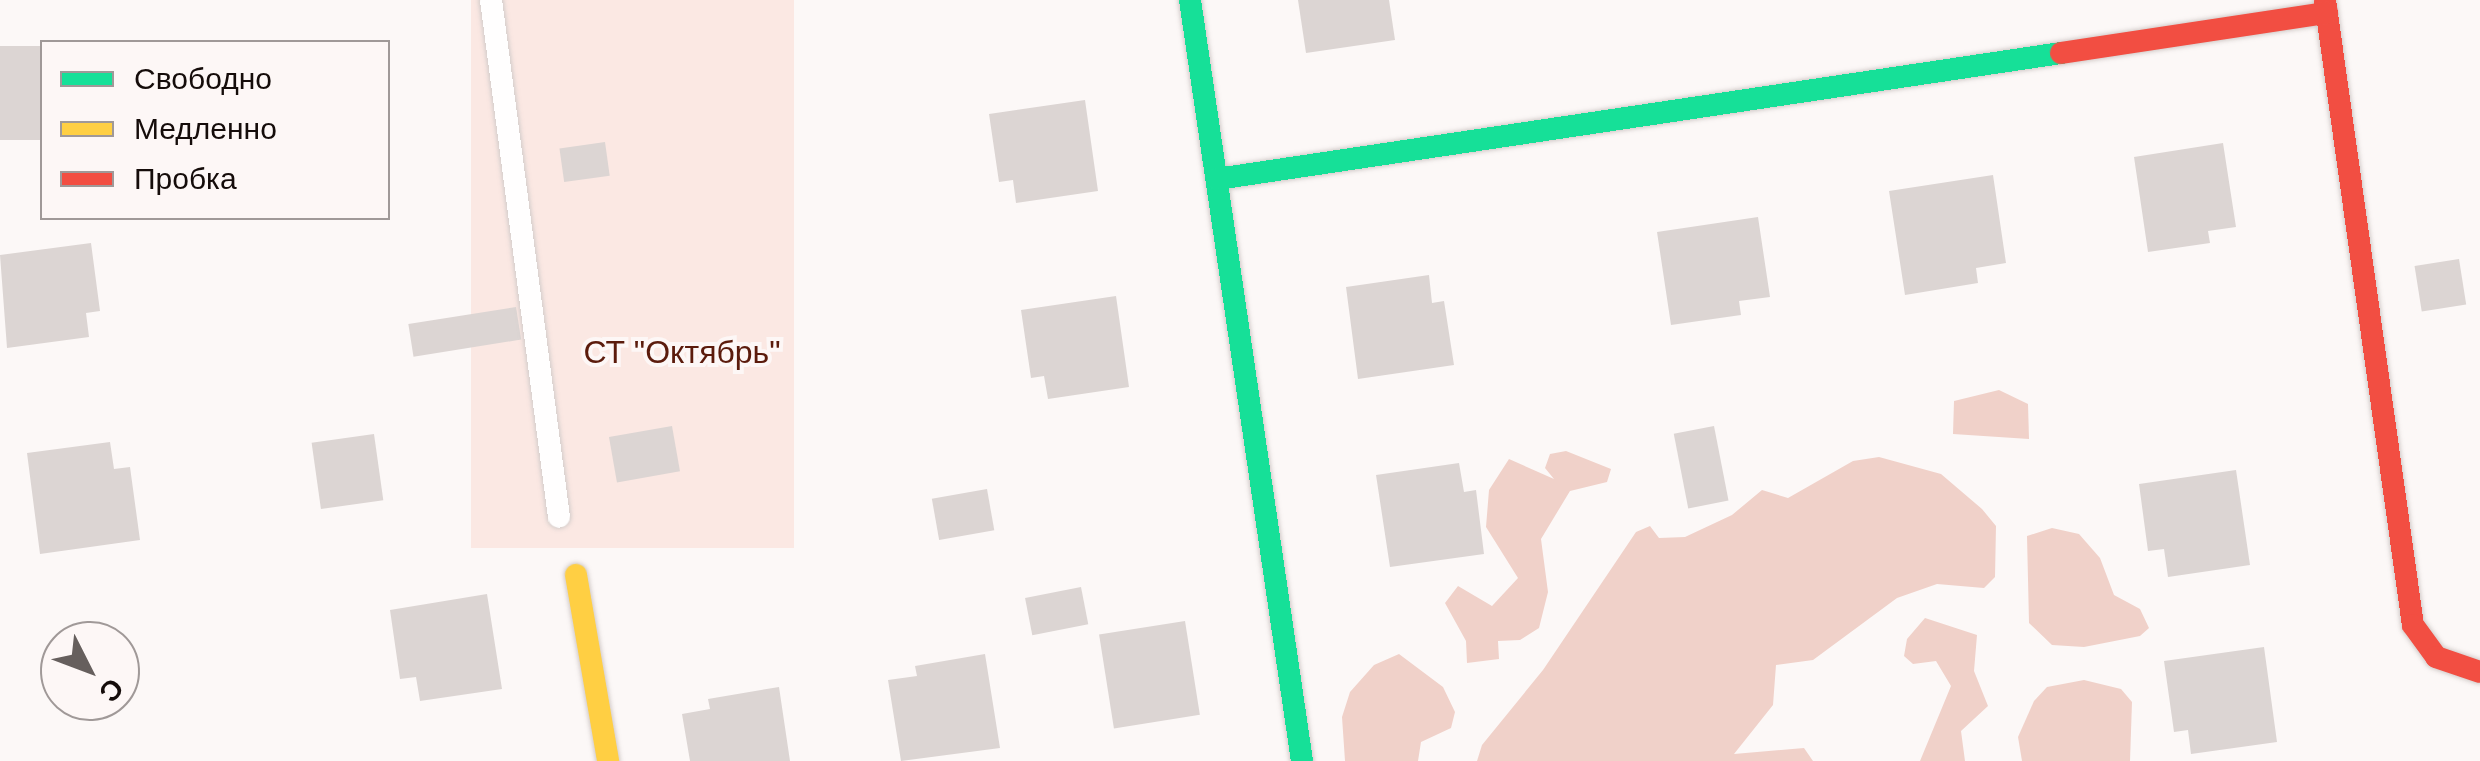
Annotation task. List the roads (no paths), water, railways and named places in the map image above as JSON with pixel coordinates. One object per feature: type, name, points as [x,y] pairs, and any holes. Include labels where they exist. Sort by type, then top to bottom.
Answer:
[{"type":"street","points":[[1190,0],[1302,761]]},
{"type":"street","points":[[1217,179],[2326,6],[2413,625],[2436,657],[2480,672]]},
{"type":"street","points":[[576,574],[608,761]]},
{"type":"lane","points":[[490,0],[559,516]]},
{"type":"park label","name":"СТ \"Октябрь\"","points":[[682,352]]}]
